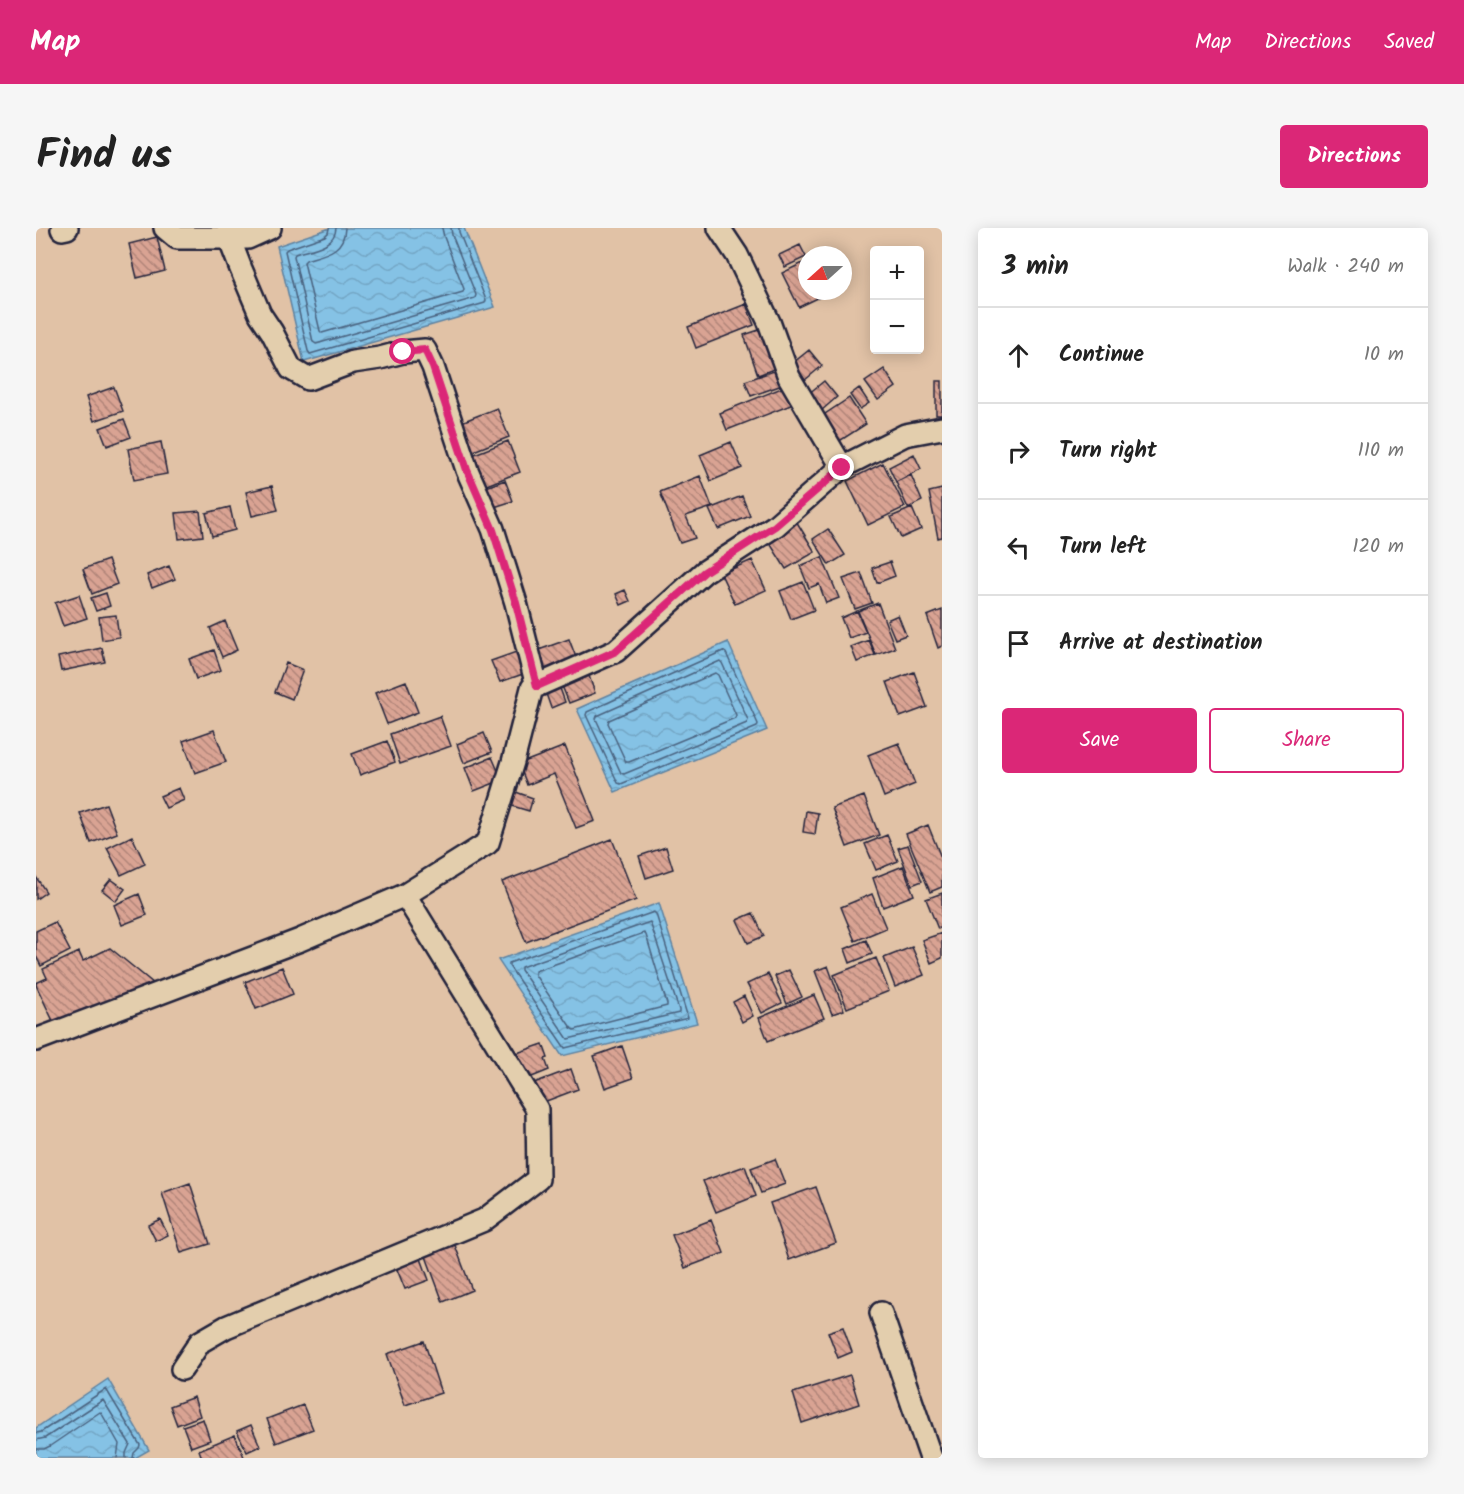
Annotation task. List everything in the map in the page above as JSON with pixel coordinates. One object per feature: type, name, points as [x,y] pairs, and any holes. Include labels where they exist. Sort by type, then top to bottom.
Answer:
[{"type":"street","points":[[165,228],[177,238],[248,238],[270,228]]},
{"type":"street","points":[[719,228],[737,255],[769,322],[789,377],[842,468]]},
{"type":"street","points":[[229,238],[260,314],[291,369],[308,379],[353,362],[425,350],[433,367],[467,470],[493,530],[516,603],[537,686]]},
{"type":"street","points":[[36,1040],[300,940],[405,895],[488,843],[513,762],[532,688],[616,651],[704,572],[775,526],[842,468],[905,435],[942,428]]},
{"type":"street","points":[[182,1369],[200,1342],[226,1327],[484,1220],[538,1179],[537,1109],[405,895]]},
{"type":"street","points":[[881,1313],[931,1458]]},
{"type":"water","points":[[330,228],[464,228],[495,307],[304,362],[277,246]]},
{"type":"water","points":[[728,642],[767,730],[615,792],[577,709]]},
{"type":"water","points":[[659,903],[697,1023],[562,1056],[498,960]]},
{"type":"water","points":[[108,1379],[149,1450],[135,1458],[36,1458],[36,1428]]},
{"type":"building","points":[[157,237],[165,271],[137,278],[129,244]]},
{"type":"building","points":[[800,245],[800,246],[798,246],[798,261],[785,267],[779,255]]},
{"type":"building","points":[[798,265],[798,300],[814,300],[799,307],[782,273]]},
{"type":"building","points":[[746,304],[754,325],[696,348],[688,327]]},
{"type":"building","points":[[765,328],[779,367],[758,375],[744,335]]},
{"type":"building","points":[[809,350],[822,366],[805,380],[793,363]]},
{"type":"building","points":[[783,368],[788,383],[751,396],[745,381]]},
{"type":"building","points":[[884,369],[896,387],[878,400],[865,382]]},
{"type":"building","points":[[824,381],[837,397],[821,411],[808,394]]},
{"type":"building","points":[[936,381],[942,381],[942,415],[936,415]]},
{"type":"building","points":[[789,385],[796,403],[727,430],[720,413]]},
{"type":"building","points":[[114,387],[123,411],[94,421],[86,397]]},
{"type":"building","points":[[859,388],[869,403],[860,409],[850,395]]},
{"type":"building","points":[[849,398],[866,424],[838,442],[822,416]]},
{"type":"building","points":[[497,408],[509,437],[466,454],[454,425]]},
{"type":"building","points":[[124,419],[131,437],[107,446],[100,428]]},
{"type":"building","points":[[508,441],[520,472],[479,488],[467,457]]},
{"type":"building","points":[[161,442],[167,474],[134,480],[128,449]]},
{"type":"building","points":[[731,442],[742,468],[711,481],[700,455]]},
{"type":"building","points":[[914,454],[921,469],[896,482],[889,467]]},
{"type":"building","points":[[883,463],[905,507],[868,525],[847,481]]},
{"type":"building","points":[[911,475],[922,501],[908,508],[896,482]]},
{"type":"building","points":[[700,476],[712,507],[686,516],[695,538],[680,543],[660,492]]},
{"type":"building","points":[[505,480],[513,501],[488,509],[481,489]]},
{"type":"building","points":[[272,486],[278,510],[252,516],[246,492]]},
{"type":"building","points":[[942,489],[942,537],[938,538],[929,492]]},
{"type":"building","points":[[742,496],[750,516],[718,529],[709,509]]},
{"type":"building","points":[[230,507],[235,530],[212,536],[206,513]]},
{"type":"building","points":[[912,508],[921,529],[901,538],[891,517]]},
{"type":"building","points":[[200,511],[203,536],[179,539],[176,513]]},
{"type":"building","points":[[795,519],[815,552],[786,569],[766,537]]},
{"type":"building","points":[[828,529],[845,555],[829,565],[813,539]]},
{"type":"building","points":[[822,557],[839,598],[826,603],[819,584],[809,588],[800,566]]},
{"type":"building","points":[[108,560],[117,584],[92,594],[83,569]]},
{"type":"building","points":[[752,560],[766,590],[735,604],[721,574]]},
{"type":"building","points":[[890,562],[895,576],[877,583],[872,568]]},
{"type":"building","points":[[169,566],[175,579],[152,588],[147,575]]},
{"type":"building","points":[[861,573],[872,603],[855,609],[843,579]]},
{"type":"building","points":[[803,582],[814,610],[791,619],[780,591]]},
{"type":"building","points":[[625,590],[630,601],[621,605],[616,594]]},
{"type":"building","points":[[106,593],[110,606],[96,611],[91,598]]},
{"type":"building","points":[[79,595],[87,618],[63,626],[55,603]]},
{"type":"building","points":[[878,603],[895,648],[876,655],[858,611]]},
{"type":"building","points":[[942,610],[942,646],[938,648],[927,616]]},
{"type":"building","points":[[857,611],[866,632],[849,638],[841,618]]},
{"type":"building","points":[[116,615],[119,637],[102,640],[99,617]]},
{"type":"building","points":[[898,615],[906,635],[895,639],[887,620]]},
{"type":"building","points":[[225,621],[237,650],[222,657],[210,628]]},
{"type":"building","points":[[569,639],[577,660],[543,672],[536,651]]},
{"type":"building","points":[[869,640],[875,655],[857,662],[851,647]]},
{"type":"building","points":[[102,648],[105,662],[61,671],[58,657]]},
{"type":"building","points":[[214,650],[221,670],[196,679],[189,659]]},
{"type":"building","points":[[519,651],[526,673],[500,682],[491,661]]},
{"type":"building","points":[[286,663],[303,670],[292,699],[275,692]]},
{"type":"building","points":[[587,670],[595,693],[569,703],[560,681]]},
{"type":"building","points":[[914,672],[927,707],[900,717],[887,682]]},
{"type":"building","points":[[406,681],[418,712],[387,724],[375,693]]},
{"type":"building","points":[[558,683],[565,702],[551,708],[544,688]]},
{"type":"building","points":[[440,716],[451,746],[400,764],[390,734]]},
{"type":"building","points":[[214,730],[226,762],[195,773],[183,741]]},
{"type":"building","points":[[484,733],[492,752],[464,763],[457,744]]},
{"type":"building","points":[[387,741],[395,762],[360,775],[352,754]]},
{"type":"building","points":[[899,743],[915,784],[884,797],[868,755]]},
{"type":"building","points":[[565,746],[595,821],[576,828],[554,774],[527,785],[519,764]]},
{"type":"building","points":[[492,757],[502,780],[474,791],[465,768]]},
{"type":"building","points":[[179,788],[184,800],[166,808],[160,796]]},
{"type":"building","points":[[513,791],[533,798],[529,811],[509,805]]},
{"type":"building","points":[[864,796],[879,835],[847,847],[832,808]]},
{"type":"building","points":[[106,804],[117,833],[91,843],[80,813]]},
{"type":"building","points":[[806,811],[818,813],[815,834],[803,832]]},
{"type":"building","points":[[928,825],[942,860],[942,887],[930,892],[906,834]]},
{"type":"building","points":[[887,835],[898,861],[876,870],[865,844]]},
{"type":"building","points":[[132,836],[145,864],[121,875],[107,848]]},
{"type":"building","points":[[612,839],[636,900],[526,942],[502,882]]},
{"type":"building","points":[[908,845],[922,881],[912,885],[898,848]]},
{"type":"building","points":[[666,847],[673,869],[646,878],[639,856]]},
{"type":"building","points":[[903,866],[914,895],[883,907],[873,878]]},
{"type":"building","points":[[36,877],[46,892],[36,899]]},
{"type":"building","points":[[111,879],[125,889],[116,901],[102,890]]},
{"type":"building","points":[[942,893],[942,927],[938,929],[926,899]]},
{"type":"building","points":[[139,894],[147,915],[122,925],[114,905]]},
{"type":"building","points":[[872,894],[886,928],[855,941],[841,907]]},
{"type":"building","points":[[753,913],[764,936],[748,943],[737,920]]},
{"type":"building","points":[[55,922],[70,951],[41,966],[36,956],[36,931]]},
{"type":"building","points":[[942,933],[942,958],[931,963],[922,940]]},
{"type":"building","points":[[866,940],[872,954],[850,963],[845,949]]},
{"type":"building","points":[[912,947],[924,975],[895,987],[884,958]]},
{"type":"building","points":[[110,948],[153,983],[55,1025],[36,985],[47,978],[43,969],[79,952],[83,961]]},
{"type":"building","points":[[876,958],[889,991],[847,1008],[834,975]]},
{"type":"building","points":[[828,966],[844,1010],[832,1014],[815,971]]},
{"type":"building","points":[[282,967],[293,994],[256,1009],[245,982]]},
{"type":"building","points":[[789,970],[802,997],[787,1004],[775,976]]},
{"type":"building","points":[[768,974],[782,1003],[762,1013],[747,984]]},
{"type":"building","points":[[814,995],[824,1018],[768,1041],[759,1018]]},
{"type":"building","points":[[744,996],[753,1016],[742,1022],[733,1002]]},
{"type":"building","points":[[543,1044],[549,1070],[527,1079],[517,1053]]},
{"type":"building","points":[[622,1046],[633,1078],[605,1088],[594,1056]]},
{"type":"building","points":[[571,1069],[578,1089],[541,1103],[534,1083]]},
{"type":"building","points":[[775,1159],[785,1184],[761,1193],[751,1168]]},
{"type":"building","points":[[745,1166],[756,1196],[716,1212],[703,1181]]},
{"type":"building","points":[[190,1183],[210,1244],[181,1253],[162,1193]]},
{"type":"building","points":[[816,1187],[836,1243],[789,1260],[770,1203]]},
{"type":"building","points":[[160,1219],[168,1235],[156,1241],[148,1225]]},
{"type":"building","points":[[711,1220],[724,1253],[685,1268],[672,1235]]},
{"type":"building","points":[[453,1240],[472,1290],[443,1302],[424,1251]]},
{"type":"building","points":[[419,1253],[429,1280],[405,1289],[394,1262]]},
{"type":"building","points":[[843,1327],[852,1352],[838,1358],[828,1332]]},
{"type":"building","points":[[424,1341],[441,1393],[405,1405],[387,1354]]},
{"type":"building","points":[[850,1375],[859,1404],[802,1423],[793,1393]]},
{"type":"building","points":[[194,1397],[200,1416],[177,1425],[170,1406]]},
{"type":"building","points":[[303,1405],[313,1429],[276,1443],[267,1419]]},
{"type":"building","points":[[203,1419],[210,1440],[191,1447],[183,1426]]},
{"type":"building","points":[[251,1425],[260,1446],[247,1452],[237,1431]]},
{"type":"building","points":[[235,1435],[244,1457],[202,1458],[199,1450]]},
{"type":"route","points":[[403,352],[425,350],[433,367],[467,470],[493,530],[516,603],[537,686],[616,651],[704,572],[775,526],[842,468]]}]
